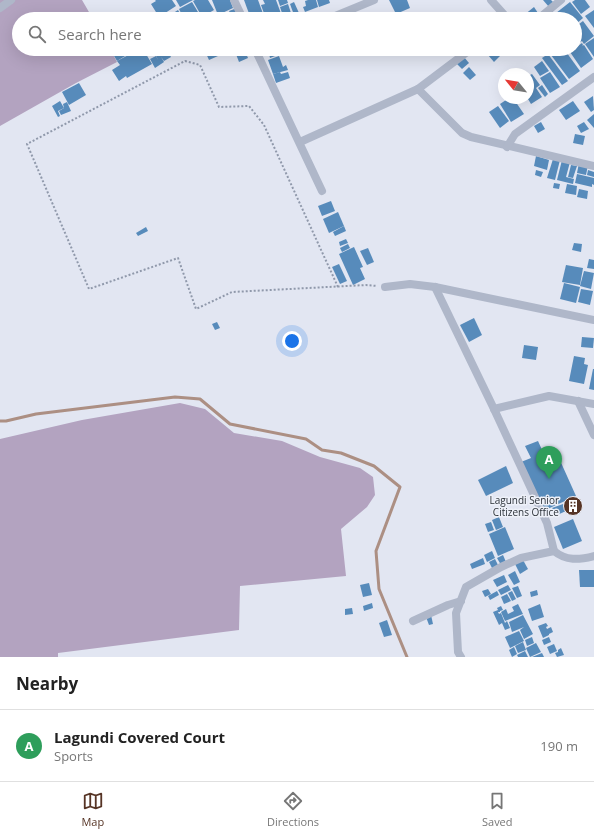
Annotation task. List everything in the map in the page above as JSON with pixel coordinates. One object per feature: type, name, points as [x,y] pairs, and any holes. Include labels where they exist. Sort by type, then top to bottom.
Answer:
[{"type":"street","points":[[0,8],[11,0]]},
{"type":"street","points":[[234,0],[240,12]]},
{"type":"street","points":[[345,12],[374,0]]},
{"type":"street","points":[[491,0],[502,12]]},
{"type":"street","points":[[546,12],[561,0]]},
{"type":"street","points":[[258,56],[322,191]]},
{"type":"street","points":[[300,142],[418,89],[462,56]]},
{"type":"street","points":[[507,147],[515,134],[594,78]]},
{"type":"street","points":[[418,89],[462,133],[471,137],[507,147],[594,166]]},
{"type":"street","points":[[385,287],[410,284],[435,287],[594,320]]},
{"type":"street","points":[[435,287],[547,523],[554,551],[561,557],[575,560],[594,556]]},
{"type":"street","points":[[494,409],[549,396],[594,404]]},
{"type":"street","points":[[578,401],[594,435]]},
{"type":"street","points":[[461,657],[458,652],[456,613],[466,587],[501,567],[521,558],[554,551]]},
{"type":"street","points":[[413,621],[448,605],[461,601]]},
{"type":"path","points":[[338,287],[264,125],[249,106],[218,107],[200,65],[185,61],[27,144],[89,289],[178,258],[196,309],[232,292],[366,286],[385,287]]},
{"type":"shaded area","points":[[0,0],[82,0],[89,12],[12,12],[12,56],[114,56],[117,62],[76,83],[0,126]]},
{"type":"shaded area","points":[[180,403],[205,409],[234,433],[282,441],[320,457],[360,468],[373,477],[375,495],[367,507],[341,529],[346,576],[240,586],[239,630],[58,653],[58,657],[0,657],[0,439],[82,420]]},
{"type":"building","points":[[155,0],[172,0],[176,6],[167,12],[156,12],[151,4],[156,1]]},
{"type":"building","points":[[176,0],[193,0],[180,7]]},
{"type":"building","points":[[208,0],[214,10],[211,12],[199,12],[193,1]]},
{"type":"building","points":[[212,0],[230,0],[233,8],[224,12],[217,12]]},
{"type":"building","points":[[244,0],[258,0],[262,12],[248,12]]},
{"type":"building","points":[[263,0],[276,0],[280,12],[264,12],[261,5],[265,4]]},
{"type":"building","points":[[278,0],[287,0],[288,3],[280,6]]},
{"type":"building","points":[[316,0],[318,7],[305,12],[303,7],[306,6],[305,1]]},
{"type":"building","points":[[317,0],[329,0],[330,3],[319,7]]},
{"type":"building","points":[[389,0],[407,0],[410,8],[401,12],[395,12]]},
{"type":"building","points":[[543,0],[551,0],[554,3],[549,7]]},
{"type":"building","points":[[575,0],[585,0],[590,7],[582,13],[572,2]]},
{"type":"building","points":[[192,2],[198,12],[180,12],[179,9]]},
{"type":"building","points":[[294,2],[299,12],[293,12],[290,4]]},
{"type":"building","points":[[570,2],[578,12],[557,12]]},
{"type":"building","points":[[288,4],[291,12],[282,12],[280,7]]},
{"type":"building","points":[[534,7],[537,12],[528,12]]},
{"type":"building","points":[[237,8],[239,12],[230,12]]},
{"type":"building","points":[[594,10],[594,28],[585,16]]},
{"type":"building","points":[[583,21],[594,36],[584,44],[582,41]]},
{"type":"building","points":[[594,38],[594,57],[585,44]]},
{"type":"building","points":[[584,45],[593,59],[581,68],[573,56],[582,56],[582,46]]},
{"type":"building","points":[[114,56],[125,56],[117,61]]},
{"type":"building","points":[[126,56],[147,56],[152,64],[127,78],[126,76],[119,81],[112,70],[120,65],[117,61]]},
{"type":"building","points":[[156,56],[171,57],[164,61],[161,57],[164,62],[155,68],[150,59],[156,56],[158,60]]},
{"type":"building","points":[[207,56],[218,56],[209,60]]},
{"type":"building","points":[[237,56],[247,56],[248,58],[239,62]]},
{"type":"building","points":[[279,56],[283,67],[286,65],[288,70],[273,74],[268,60]]},
{"type":"building","points":[[489,56],[500,56],[494,62]]},
{"type":"building","points":[[549,56],[568,81],[562,85],[542,58]]},
{"type":"building","points":[[552,56],[569,56],[580,71],[569,79]]},
{"type":"building","points":[[464,57],[469,63],[462,69],[457,64]]},
{"type":"building","points":[[542,61],[549,71],[540,76],[534,67]]},
{"type":"building","points":[[469,67],[476,75],[470,80],[463,73]]},
{"type":"building","points":[[280,72],[281,74],[288,72],[290,78],[276,83],[273,74]]},
{"type":"building","points":[[550,72],[560,87],[550,93],[540,78]]},
{"type":"building","points":[[534,77],[540,85],[536,88],[542,97],[534,102]]},
{"type":"building","points":[[79,83],[86,95],[69,105],[62,92]]},
{"type":"building","points":[[542,85],[548,94],[545,97],[538,88]]},
{"type":"building","points":[[593,96],[594,110],[591,112],[584,102]]},
{"type":"building","points":[[60,101],[64,108],[58,111],[60,116],[58,117],[52,106]]},
{"type":"building","points":[[573,101],[580,111],[566,120],[559,110]]},
{"type":"building","points":[[67,102],[71,111],[61,115],[59,111],[64,108],[63,104]]},
{"type":"building","points":[[500,104],[517,104],[524,114],[511,122]]},
{"type":"building","points":[[498,106],[509,121],[500,128],[489,112]]},
{"type":"building","points":[[594,114],[594,128],[587,120]]},
{"type":"building","points":[[541,122],[545,129],[538,133],[534,126]]},
{"type":"building","points":[[584,122],[589,129],[581,133],[577,126]]},
{"type":"building","points":[[575,134],[585,136],[583,145],[573,143]]},
{"type":"building","points":[[536,156],[549,160],[547,170],[534,166]]},
{"type":"building","points":[[553,159],[560,160],[555,180],[547,178]]},
{"type":"building","points":[[562,160],[570,162],[566,177],[574,179],[573,184],[557,180]]},
{"type":"building","points":[[579,163],[588,165],[586,175],[577,173]]},
{"type":"building","points":[[571,165],[577,166],[573,178],[568,177]]},
{"type":"building","points":[[536,170],[543,172],[541,177],[535,175]]},
{"type":"building","points":[[588,170],[594,172],[594,177],[587,175]]},
{"type":"building","points":[[577,174],[594,178],[594,185],[592,184],[592,187],[575,183]]},
{"type":"building","points":[[554,183],[560,184],[559,189],[553,188]]},
{"type":"building","points":[[567,184],[577,186],[576,195],[565,193]]},
{"type":"building","points":[[579,189],[588,191],[587,199],[577,197]]},
{"type":"building","points":[[331,201],[335,211],[322,216],[318,206]]},
{"type":"building","points":[[338,212],[344,226],[329,233],[323,219]]},
{"type":"building","points":[[344,226],[346,231],[335,236],[333,232]]},
{"type":"building","points":[[146,227],[148,231],[138,236],[136,233]]},
{"type":"building","points":[[346,239],[348,243],[340,246],[339,242]]},
{"type":"building","points":[[574,243],[582,244],[581,252],[572,250]]},
{"type":"building","points":[[348,244],[350,248],[342,252],[340,248]]},
{"type":"building","points":[[354,247],[363,267],[360,268],[365,279],[353,285],[339,254]]},
{"type":"building","points":[[368,248],[374,262],[367,265],[360,251]]},
{"type":"building","points":[[589,259],[594,260],[594,269],[587,268]]},
{"type":"building","points":[[339,264],[347,281],[340,284],[332,267]]},
{"type":"building","points":[[566,265],[583,268],[580,285],[562,282]]},
{"type":"building","points":[[584,271],[594,273],[591,289],[580,286]]},
{"type":"building","points":[[564,283],[580,287],[576,303],[560,299]]},
{"type":"building","points":[[581,289],[593,291],[590,305],[578,302]]},
{"type":"building","points":[[474,318],[482,335],[469,342],[460,325]]},
{"type":"building","points":[[217,322],[220,328],[215,330],[212,324]]},
{"type":"building","points":[[582,337],[594,338],[593,348],[581,347]]},
{"type":"building","points":[[524,345],[538,347],[536,360],[522,358]]},
{"type":"building","points":[[574,356],[585,358],[584,364],[588,365],[584,384],[569,381]]},
{"type":"building","points":[[594,369],[594,390],[589,389]]},
{"type":"building","points":[[538,441],[543,452],[554,447],[576,496],[543,511],[521,462],[531,458],[525,446]]},
{"type":"building","points":[[506,466],[513,483],[486,496],[478,480]]},
{"type":"building","name":"Lagundi Senior Citizens Office","points":[[576,497],[582,509],[569,515],[564,503]]},
{"type":"building","points":[[563,504],[566,511],[555,516],[552,508]]},
{"type":"building","points":[[499,517],[503,527],[496,530],[492,520]]},
{"type":"building","points":[[573,519],[582,541],[563,549],[554,527]]},
{"type":"building","points":[[491,522],[494,530],[488,532],[485,524]]},
{"type":"building","points":[[505,527],[514,549],[498,556],[489,534]]},
{"type":"building","points":[[492,551],[495,558],[487,562],[484,555]]},
{"type":"building","points":[[503,555],[506,562],[501,565],[497,558]]},
{"type":"building","points":[[483,558],[485,564],[472,569],[470,564]]},
{"type":"building","points":[[495,559],[499,567],[493,570],[489,562]]},
{"type":"building","points":[[523,560],[528,569],[520,574],[515,564]]},
{"type":"building","points":[[579,570],[594,570],[594,587],[580,587]]},
{"type":"building","points":[[515,571],[520,582],[514,585],[508,575]]},
{"type":"building","points":[[504,575],[507,582],[497,587],[493,580]]},
{"type":"building","points":[[369,583],[372,595],[363,597],[360,585]]},
{"type":"building","points":[[508,585],[511,590],[501,595],[498,590]]},
{"type":"building","points":[[518,586],[522,596],[517,598],[512,588]]},
{"type":"building","points":[[488,589],[491,594],[485,597],[482,591]]},
{"type":"building","points":[[537,590],[538,595],[531,597],[530,592]]},
{"type":"building","points":[[497,591],[499,595],[490,600],[488,596]]},
{"type":"building","points":[[512,591],[516,599],[512,601],[508,593]]},
{"type":"building","points":[[507,594],[511,601],[504,604],[501,597]]},
{"type":"building","points":[[372,603],[373,608],[364,611],[363,606]]},
{"type":"building","points":[[518,604],[523,614],[505,621],[501,612],[506,609],[508,614],[514,611],[512,607]]},
{"type":"building","points":[[540,604],[544,617],[532,621],[528,609]]},
{"type":"building","points":[[501,606],[503,610],[498,612],[499,614],[501,613],[505,623],[507,621],[510,628],[505,630],[502,623],[499,625],[493,612],[498,610],[497,608]]},
{"type":"building","points":[[352,608],[353,614],[345,615],[345,609]]},
{"type":"building","points":[[431,615],[433,624],[429,625],[426,617]]},
{"type":"building","points":[[523,615],[533,634],[524,639],[520,630],[524,627],[512,632],[509,622]]},
{"type":"building","points":[[387,620],[392,635],[384,637],[379,623]]},
{"type":"building","points":[[546,623],[548,626],[546,627],[547,629],[551,627],[553,632],[543,638],[538,626]]},
{"type":"building","points":[[519,631],[524,641],[510,648],[505,637]]},
{"type":"building","points":[[532,637],[534,643],[527,646],[525,640]]},
{"type":"building","points":[[549,637],[551,642],[544,645],[542,640]]},
{"type":"building","points":[[523,642],[526,650],[518,653],[515,646]]},
{"type":"building","points":[[536,643],[541,652],[530,657],[526,648]]},
{"type":"building","points":[[554,644],[557,651],[550,654],[547,647]]},
{"type":"building","points":[[514,647],[517,654],[512,657],[509,650]]},
{"type":"building","points":[[561,648],[564,655],[557,657],[555,653]]},
{"type":"building","points":[[525,651],[528,657],[518,657],[517,655]]},
{"type":"building","points":[[542,653],[544,657],[532,657]]},
{"type":"waterway","points":[[0,421],[36,414],[175,397],[200,399],[230,424],[306,439],[322,450],[341,453],[374,466],[400,487],[376,551],[379,589],[407,657]]},
{"type":"place","name":"Lagundi Covered Court","points":[[549,479]]},
{"type":"place","name":"Lagundi Senior Citizens Office","points":[[573,506]]}]
